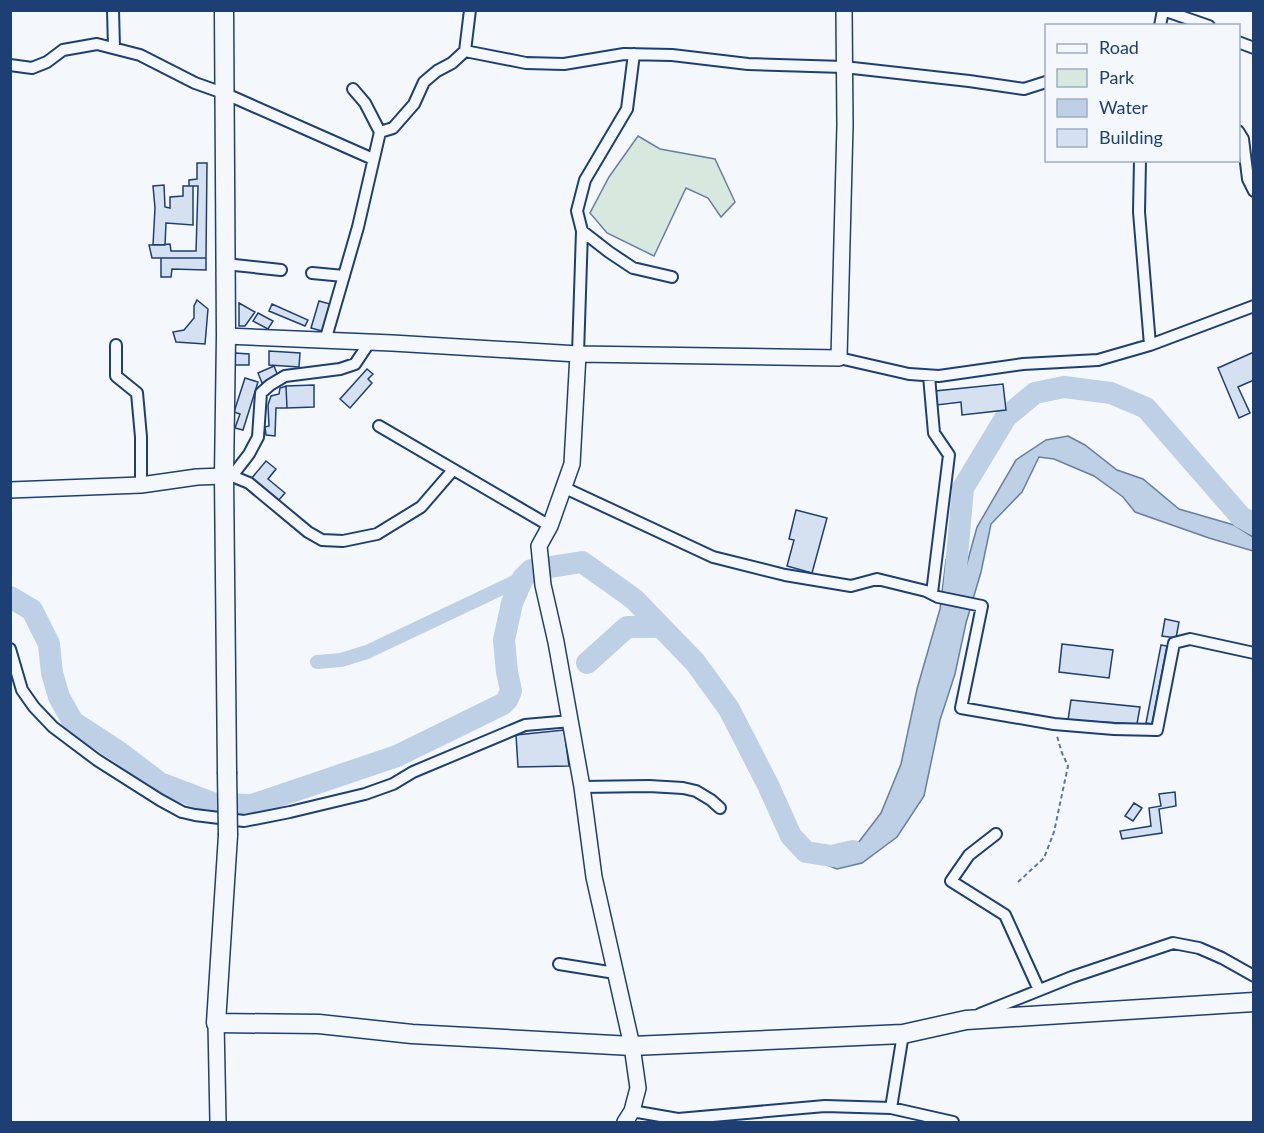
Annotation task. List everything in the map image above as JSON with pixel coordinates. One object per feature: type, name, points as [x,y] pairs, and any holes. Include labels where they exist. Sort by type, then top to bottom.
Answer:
[{"type":"main road","points":[[224,10],[228,835],[216,1023],[319,1024],[412,1034],[632,1046],[903,1034],[966,1020],[1254,1002]]},
{"type":"street","points":[[113,10],[114,48]]},
{"type":"street","points":[[380,132],[393,128],[414,104],[424,81],[452,63],[465,51],[470,10]]},
{"type":"street","points":[[839,358],[845,125],[844,10]]},
{"type":"street","points":[[1163,10],[1206,24]]},
{"type":"street","points":[[1240,42],[1254,48]]},
{"type":"street","points":[[10,65],[32,68],[47,62],[63,50],[97,44],[114,48],[140,55],[195,83],[226,94],[373,159]]},
{"type":"street","points":[[465,51],[526,63],[564,64],[624,54],[672,55],[748,64],[844,67],[1024,89],[1045,83]]},
{"type":"street","points":[[634,54],[627,109],[585,180],[577,211],[582,231],[572,464],[550,526],[539,546],[543,585],[556,642],[582,787],[594,877],[632,1046],[638,1088],[629,1117],[678,1119],[825,1106],[891,1108],[953,1122]]},
{"type":"street","points":[[325,341],[358,227],[380,132],[365,103],[353,89]]},
{"type":"street","points":[[1240,133],[1243,139],[1248,179],[1254,191]]},
{"type":"street","points":[[1140,162],[1139,212],[1150,345]]},
{"type":"street","points":[[582,231],[633,268],[672,277]]},
{"type":"street","points":[[225,264],[281,270]]},
{"type":"street","points":[[312,273],[344,276]]},
{"type":"street","points":[[226,336],[578,354],[839,358],[909,374],[939,376],[1023,364],[1098,360],[1150,345],[1254,306]]},
{"type":"street","points":[[228,476],[249,454],[258,437],[261,393],[285,376],[340,369],[355,364],[369,343]]},
{"type":"street","points":[[116,345],[116,376],[137,393],[141,437],[141,485]]},
{"type":"street","points":[[929,376],[934,433],[949,455],[935,595]]},
{"type":"street","points":[[379,426],[550,526]]},
{"type":"street","points":[[10,490],[141,485],[197,477],[228,476],[249,483],[308,532],[322,540],[343,541],[377,534],[422,507],[453,470]]},
{"type":"street","points":[[565,488],[713,557],[796,577],[851,585],[877,579],[982,606],[961,708],[1054,724],[1157,730],[1173,643],[1190,639],[1254,653]]},
{"type":"street","points":[[10,649],[16,691],[53,727],[97,760],[160,800],[195,816],[244,820],[290,812],[364,794],[393,784],[413,772],[525,725],[571,721]]},
{"type":"street","points":[[582,787],[683,788],[696,791],[720,808]]},
{"type":"street","points":[[996,834],[969,855],[951,881],[1005,915],[1039,990]]},
{"type":"street","points":[[966,1020],[1072,977],[1173,943],[1199,948],[1254,976]]},
{"type":"street","points":[[559,964],[615,973]]},
{"type":"street","points":[[216,1023],[218,1122]]},
{"type":"street","points":[[891,1108],[903,1034]]},
{"type":"path","points":[[1018,882],[1044,858],[1054,832],[1068,766],[1054,724]]},
{"type":"green space","points":[[638,136],[660,149],[715,159],[735,202],[721,217],[708,198],[686,188],[654,256],[607,233],[590,213],[609,177]]},
{"type":"water","points":[[1068,436],[1085,445],[1117,470],[1143,479],[1179,509],[1234,525],[1253,537],[1253,551],[1135,512],[1123,497],[1094,476],[1054,459],[1039,457],[1022,492],[991,524],[955,674],[940,720],[924,796],[897,837],[862,863],[837,869],[819,862],[829,848],[858,843],[881,813],[901,764],[917,689],[940,609],[946,560],[966,567],[977,527],[1016,460],[1046,440]]},
{"type":"building","points":[[197,163],[207,163],[206,258],[152,258],[149,245],[170,244],[171,251],[196,251],[198,186],[189,186],[189,180],[197,179]]},
{"type":"building","points":[[164,185],[165,207],[170,208],[170,197],[183,196],[183,186],[193,186],[193,225],[166,223],[165,245],[153,245],[155,208],[153,186]]},
{"type":"building","points":[[161,258],[206,258],[206,270],[172,269],[171,277],[161,277]]},
{"type":"building","points":[[197,300],[208,309],[205,344],[176,342],[173,332],[184,330],[194,318],[194,306]]},
{"type":"building","points":[[319,301],[330,304],[322,331],[311,328]]},
{"type":"building","points":[[239,303],[255,312],[245,326],[239,326]]},
{"type":"building","points":[[272,304],[308,320],[305,326],[269,311]]},
{"type":"building","points":[[258,313],[273,321],[268,329],[253,321]]},
{"type":"building","points":[[269,351],[300,353],[299,367],[269,365]]},
{"type":"building","points":[[1254,352],[1254,380],[1238,387],[1250,413],[1239,418],[1218,368]]},
{"type":"building","points":[[235,353],[249,354],[249,365],[235,365]]},
{"type":"building","points":[[274,366],[278,376],[262,383],[258,373]]},
{"type":"building","points":[[367,369],[373,374],[368,379],[372,383],[350,408],[340,399]]},
{"type":"building","points":[[245,378],[258,382],[243,430],[235,428],[240,414],[234,412]]},
{"type":"building","points":[[1003,384],[1006,410],[962,415],[961,402],[937,405],[935,391]]},
{"type":"building","points":[[314,385],[314,407],[287,408],[286,386]]},
{"type":"building","points":[[286,386],[287,408],[276,408],[275,436],[266,435],[265,427],[269,426],[268,405],[271,396],[279,394],[280,388]]},
{"type":"building","points":[[266,461],[276,469],[268,479],[285,493],[278,501],[251,479]]},
{"type":"building","points":[[796,510],[827,518],[812,573],[787,566],[794,540],[789,539]]},
{"type":"building","points":[[1165,619],[1179,622],[1176,638],[1162,636]]},
{"type":"building","points":[[1062,644],[1113,650],[1109,678],[1059,672]]},
{"type":"building","points":[[1161,645],[1167,646],[1152,724],[1146,723]]},
{"type":"building","points":[[1071,700],[1140,707],[1137,724],[1068,720]]},
{"type":"building","points":[[564,730],[569,766],[518,767],[516,735]]},
{"type":"building","points":[[1175,792],[1176,806],[1159,809],[1162,833],[1122,839],[1120,831],[1151,826],[1149,808],[1161,806],[1159,794]]},
{"type":"building","points":[[1134,803],[1142,808],[1133,821],[1125,816]]},
{"type":"waterway","points":[[954,592],[963,488],[1006,417],[1035,393],[1064,387],[1111,393],[1146,408],[1241,517],[1254,524]]},
{"type":"waterway","points":[[10,597],[32,610],[49,644],[52,673],[59,697],[73,722],[119,752],[160,783],[215,804],[252,805],[397,756],[503,704],[511,691],[504,640],[512,603],[523,578],[531,570],[582,562],[634,599],[661,627]]},
{"type":"waterway","points":[[317,662],[341,660],[367,652],[523,578]]},
{"type":"waterway","points":[[587,663],[627,627],[661,627],[695,662],[729,709],[791,836],[806,852],[832,856],[853,851]]}]
